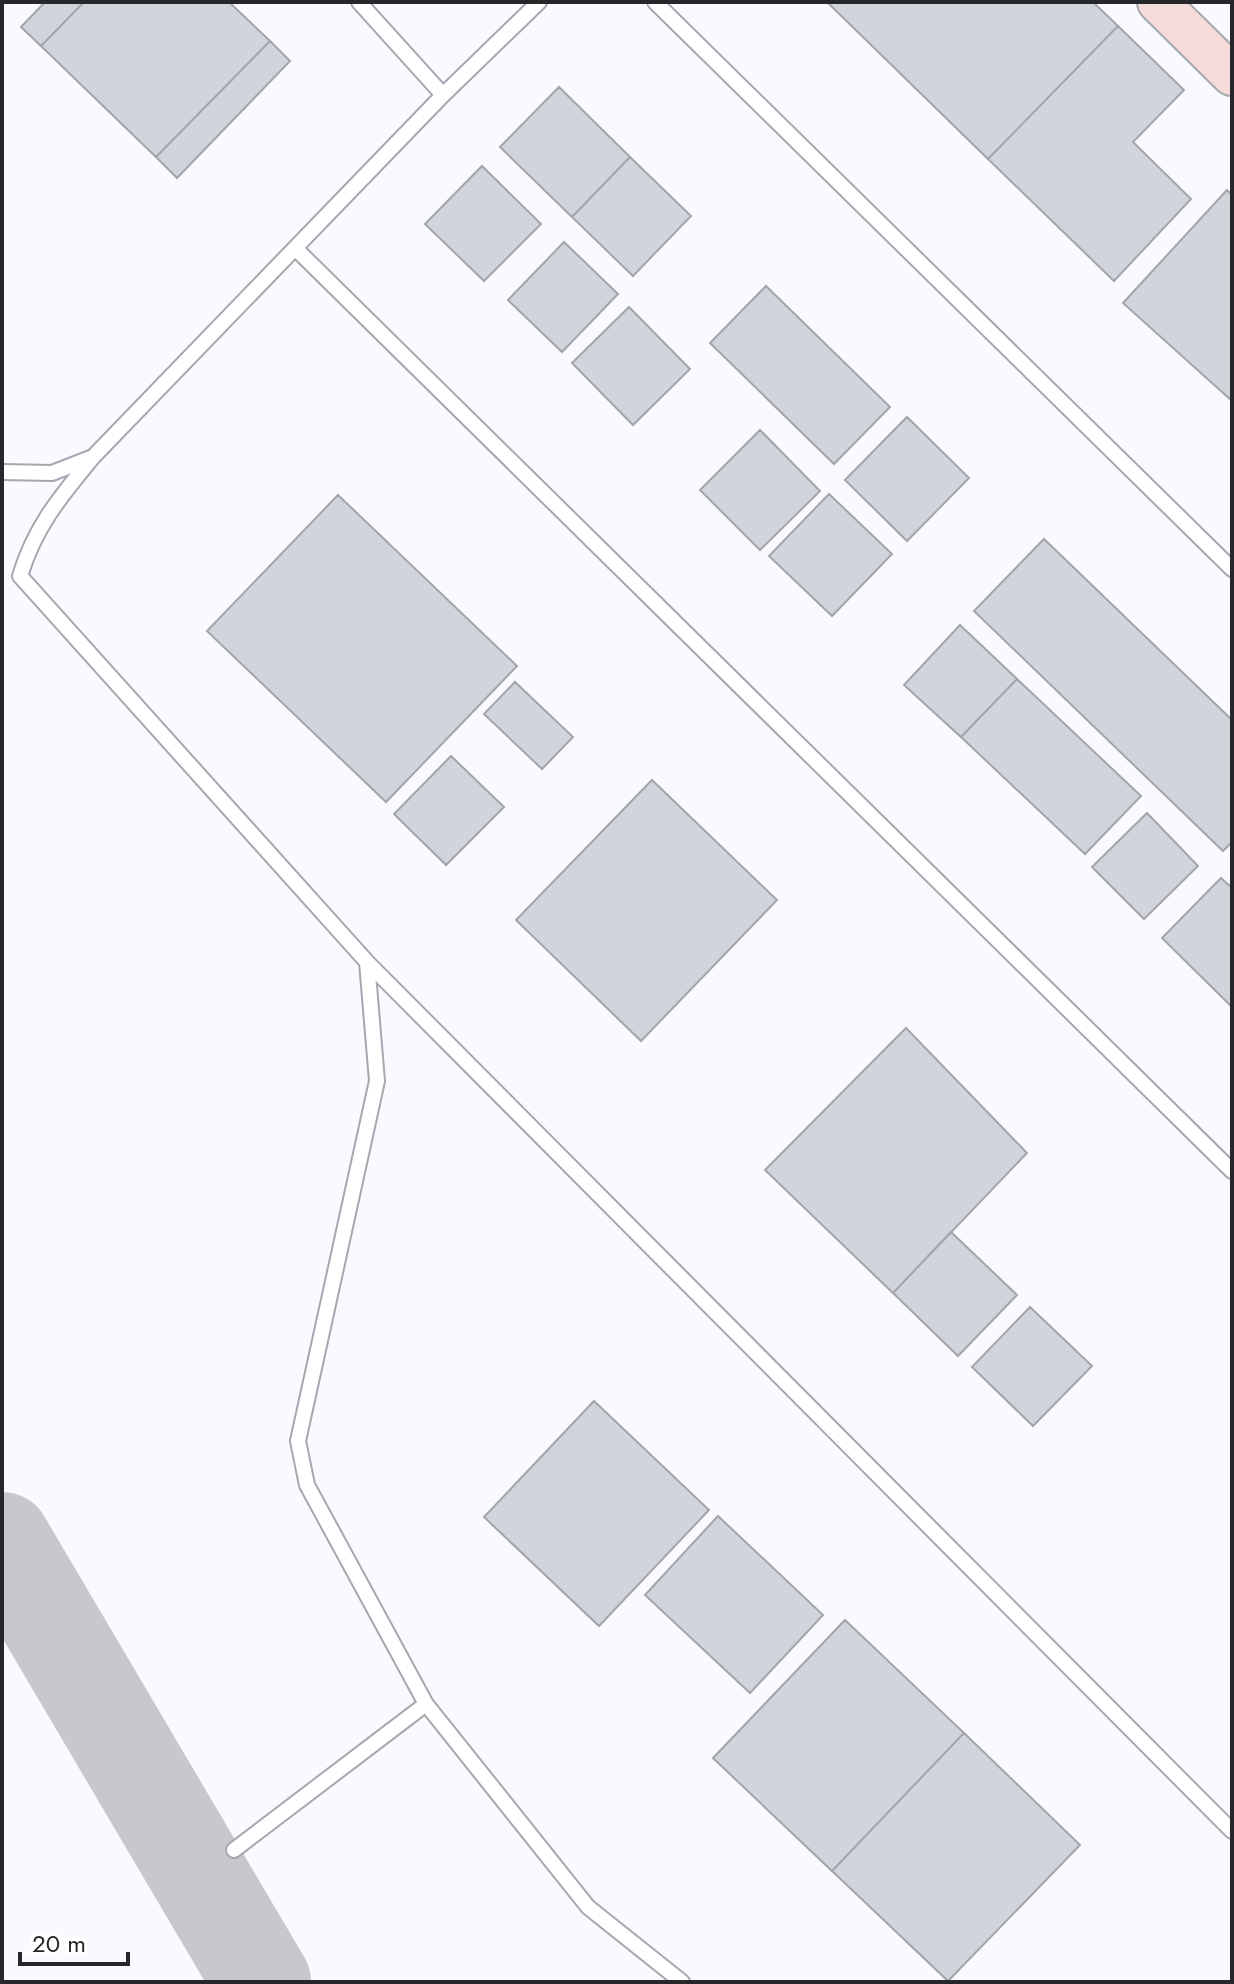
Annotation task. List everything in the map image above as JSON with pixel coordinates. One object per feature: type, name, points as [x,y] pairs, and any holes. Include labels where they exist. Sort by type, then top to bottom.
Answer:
[{"type":"street","points":[[1158,2],[1232,75]]},
{"type":"lane","points":[[359,2],[443,95]]},
{"type":"lane","points":[[539,2],[443,95],[93,457],[57,501],[31,541],[20,576],[367,962],[1232,1831]]},
{"type":"lane","points":[[655,2],[1232,569]]},
{"type":"lane","points":[[296,249],[1232,1171]]},
{"type":"lane","points":[[2,472],[52,473],[93,457]]},
{"type":"lane","points":[[367,962],[377,1081],[298,1441],[307,1485],[426,1704],[588,1907],[682,1982]]},
{"type":"lane","points":[[234,1850],[426,1704]]},
{"type":"building","points":[[45,2],[84,2],[41,46],[21,27]]},
{"type":"building","points":[[84,2],[229,2],[270,41],[156,157],[41,46]]},
{"type":"building","points":[[827,2],[1093,2],[1118,26],[988,159]]},
{"type":"building","points":[[1118,26],[1184,90],[1133,142],[1191,199],[1114,281],[988,159]]},
{"type":"building","points":[[270,41],[290,61],[177,178],[156,157]]},
{"type":"building","points":[[559,87],[630,157],[572,217],[500,147]]},
{"type":"building","points":[[630,157],[691,216],[633,276],[572,217]]},
{"type":"building","points":[[482,166],[541,224],[484,281],[425,224]]},
{"type":"building","points":[[1227,190],[1232,195],[1232,401],[1123,303]]},
{"type":"building","points":[[564,242],[618,294],[562,352],[508,300]]},
{"type":"building","points":[[766,286],[890,407],[834,464],[710,343]]},
{"type":"building","points":[[629,307],[690,369],[633,425],[572,363]]},
{"type":"building","points":[[907,417],[969,478],[907,541],[845,480]]},
{"type":"building","points":[[760,430],[820,491],[760,550],[700,490]]},
{"type":"building","points":[[829,494],[892,554],[832,616],[769,556]]},
{"type":"building","points":[[338,495],[517,666],[386,802],[207,631]]},
{"type":"building","points":[[1044,539],[1232,720],[1232,842],[1223,851],[974,611]]},
{"type":"building","points":[[960,625],[1017,679],[961,737],[904,685]]},
{"type":"building","points":[[1017,679],[1141,796],[1085,854],[961,737]]},
{"type":"building","points":[[515,682],[573,737],[542,769],[484,714]]},
{"type":"building","points":[[451,756],[504,807],[446,865],[394,814]]},
{"type":"building","points":[[652,780],[777,900],[641,1041],[516,920]]},
{"type":"building","points":[[1147,813],[1198,866],[1144,919],[1092,867]]},
{"type":"building","points":[[1221,878],[1232,888],[1232,1007],[1162,938]]},
{"type":"building","points":[[906,1028],[1027,1153],[893,1293],[765,1170]]},
{"type":"building","points":[[951,1232],[1017,1295],[958,1356],[893,1293]]},
{"type":"building","points":[[1030,1307],[1092,1366],[1033,1426],[972,1367]]},
{"type":"building","points":[[594,1401],[709,1510],[599,1626],[484,1517]]},
{"type":"building","points":[[718,1516],[823,1615],[750,1693],[645,1595]]},
{"type":"building","points":[[845,1620],[964,1733],[832,1871],[713,1758]]},
{"type":"building","points":[[964,1733],[1080,1845],[948,1981],[832,1871]]},
{"type":"taxiway","points":[[2,1541],[262,1982]]}]
